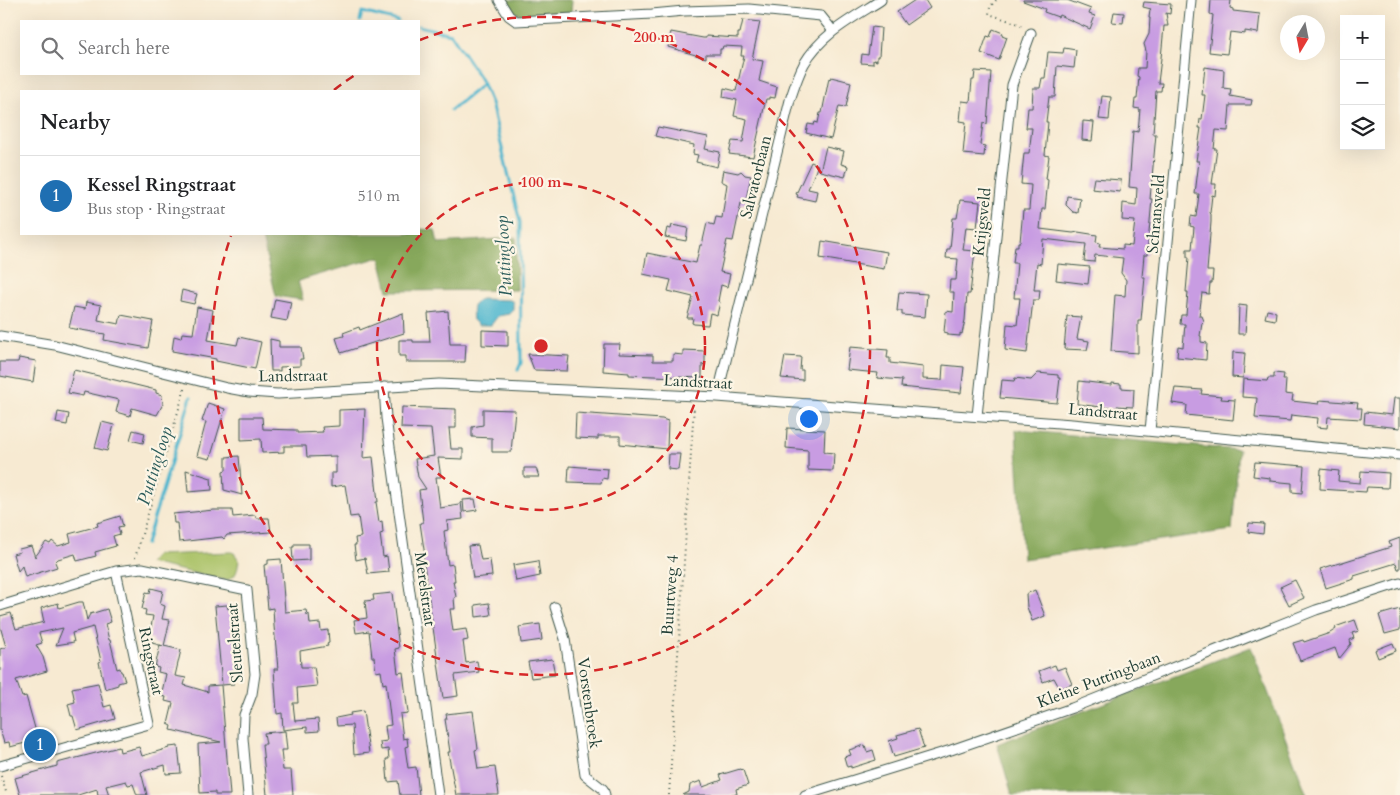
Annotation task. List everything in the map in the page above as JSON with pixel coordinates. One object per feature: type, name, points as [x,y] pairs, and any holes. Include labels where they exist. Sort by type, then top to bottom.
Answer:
[{"type":"street","points":[[499,0],[509,16],[516,21],[749,9],[821,16],[833,31]]},
{"type":"street","name":"Salvatorbaan","points":[[718,397],[790,100],[803,64],[833,31],[881,0]]},
{"type":"street","name":"Schransveld","points":[[1150,431],[1192,0]]},
{"type":"street","name":"Krijgsveld","points":[[977,416],[1012,85],[1031,33]]},
{"type":"street","name":"Landstraat","points":[[0,336],[55,345],[249,392],[278,394],[440,384],[718,397],[977,416],[1400,455]]},
{"type":"street","name":"Merelstraat","points":[[384,387],[387,426],[438,795]]},
{"type":"street","name":"Sleutelstraat","points":[[116,571],[142,568],[247,590],[255,674],[252,694],[244,715],[243,738],[248,795]]},
{"type":"street","points":[[0,606],[116,571]]},
{"type":"street","name":"Ringstraat","points":[[0,766],[149,724],[116,571]]},
{"type":"street","name":"Kleine Puttingbaan","points":[[805,795],[951,750],[1072,708],[1316,610],[1400,583]]},
{"type":"street","name":"Vorstenbroek","points":[[555,607],[565,640],[585,774],[603,789],[605,795]]},
{"type":"path","points":[[996,0],[990,7],[989,14],[1019,24],[1031,33]]},
{"type":"path","points":[[131,570],[187,378]]},
{"type":"path","name":"Buurtweg 4","points":[[669,795],[694,397]]},
{"type":"path","points":[[0,772],[7,795]]},
{"type":"green space","points":[[507,0],[572,0],[571,13],[527,15],[515,13]]},
{"type":"green space","points":[[420,229],[435,230],[438,243],[516,238],[517,290],[388,291],[380,257],[298,281],[303,300],[276,296],[261,235],[420,235]]},
{"type":"green space","points":[[1016,430],[1239,450],[1232,530],[1023,559]]},
{"type":"green space","points":[[231,552],[239,560],[238,567],[232,578],[225,580],[149,563],[156,555]]},
{"type":"green space","points":[[1251,647],[1307,795],[1012,795],[997,744]]},
{"type":"water","points":[[481,299],[510,300],[513,302],[513,309],[509,314],[498,316],[491,325],[478,325],[473,320],[472,310],[475,302]]},
{"type":"building","points":[[915,0],[925,0],[930,8],[906,25],[897,12]]},
{"type":"building","points":[[1023,0],[1067,0],[1091,9],[1089,14],[1095,16],[1090,29],[1059,15],[1058,17],[1044,12],[1045,9]]},
{"type":"building","points":[[1211,0],[1231,0],[1230,8],[1233,11],[1260,14],[1258,33],[1245,31],[1245,34],[1230,32],[1227,54],[1209,52],[1213,15],[1210,14]]},
{"type":"building","points":[[1144,2],[1171,4],[1170,14],[1166,13],[1168,26],[1164,26],[1158,83],[1162,83],[1161,91],[1156,91],[1153,134],[1156,134],[1150,199],[1152,199],[1147,255],[1144,255],[1142,277],[1145,277],[1141,320],[1138,320],[1138,353],[1111,351],[1115,295],[1125,296],[1126,280],[1121,273],[1123,258],[1095,255],[1094,262],[1084,261],[1086,244],[1043,239],[1041,264],[1037,263],[1034,290],[1040,290],[1039,300],[1033,300],[1027,353],[1005,350],[1007,324],[1017,325],[1020,298],[1014,298],[1017,263],[1013,263],[1015,246],[1018,246],[1018,242],[1020,242],[1023,210],[1029,210],[1031,185],[1021,184],[1024,153],[1029,153],[1032,128],[1026,128],[1028,108],[1032,108],[1033,88],[1040,88],[1042,78],[1045,78],[1048,52],[1063,53],[1064,48],[1076,50],[1074,68],[1057,66],[1055,97],[1049,97],[1045,155],[1049,156],[1046,179],[1048,180],[1045,209],[1042,209],[1040,229],[1097,235],[1096,242],[1100,243],[1099,247],[1123,249],[1123,245],[1132,246],[1135,221],[1122,220],[1123,203],[1136,205],[1137,188],[1129,187],[1133,131],[1138,132],[1140,109],[1134,108],[1135,99],[1137,99],[1138,68],[1145,68],[1146,51],[1144,44],[1149,34],[1151,9],[1143,7]]},
{"type":"building","points":[[1114,12],[1124,13],[1123,23],[1112,22]]},
{"type":"building","points":[[743,20],[760,22],[752,59],[763,61],[759,81],[777,87],[775,98],[769,97],[769,99],[766,99],[753,157],[729,154],[732,141],[743,142],[747,119],[734,116],[737,100],[723,97],[724,88],[736,91],[744,56],[741,56],[742,47],[723,46],[720,49],[720,54],[706,54],[706,58],[668,47],[671,32],[703,38],[706,38],[706,36],[738,38]]},
{"type":"building","points":[[872,27],[881,28],[879,56],[877,56],[877,61],[873,60],[873,64],[861,63],[862,54],[868,55]]},
{"type":"building","points":[[993,29],[1007,37],[999,60],[981,53],[987,36],[990,37]]},
{"type":"building","points":[[1205,67],[1224,70],[1223,88],[1231,89],[1230,96],[1252,100],[1251,105],[1230,105],[1228,131],[1216,130],[1214,149],[1217,149],[1212,184],[1216,184],[1215,196],[1212,195],[1210,213],[1207,271],[1213,271],[1212,283],[1210,283],[1209,294],[1202,293],[1199,316],[1202,316],[1204,321],[1200,336],[1201,342],[1207,343],[1206,360],[1177,357],[1178,346],[1183,347],[1185,324],[1180,324],[1181,315],[1186,315],[1189,257],[1187,257],[1187,249],[1192,249],[1194,227],[1190,226],[1191,216],[1196,217],[1199,194],[1195,194],[1199,161],[1196,161],[1201,128],[1199,128],[1200,119],[1202,119],[1205,95],[1202,95]]},
{"type":"building","points":[[975,71],[991,72],[987,124],[983,123],[980,145],[985,146],[984,156],[963,154],[966,122],[960,121],[962,101],[970,102],[972,80],[974,80]]},
{"type":"building","points":[[829,78],[851,82],[846,107],[839,106],[831,139],[806,133],[808,124],[814,125],[815,122],[818,123],[820,113],[822,113]]},
{"type":"building","points":[[1102,96],[1111,97],[1109,120],[1099,119]]},
{"type":"building","points":[[1083,121],[1094,122],[1092,141],[1082,140]]},
{"type":"building","points":[[658,127],[708,137],[705,149],[720,152],[717,167],[696,162],[698,155],[693,154],[694,145],[655,136]]},
{"type":"building","points":[[826,147],[844,151],[841,164],[848,166],[845,177],[820,171]]},
{"type":"building","points":[[811,162],[818,165],[808,189],[817,191],[815,201],[797,197],[798,195],[796,194]]},
{"type":"building","points":[[723,170],[738,173],[741,171],[745,175],[751,176],[745,204],[741,203],[733,241],[727,240],[720,272],[730,274],[727,287],[721,285],[717,315],[710,313],[708,325],[694,324],[692,323],[693,318],[687,318],[693,297],[668,291],[671,280],[643,274],[647,253],[696,263],[707,223],[714,225],[716,217],[722,218],[727,184],[721,181]]},
{"type":"building","points":[[1094,178],[1121,180],[1120,192],[1092,189]]},
{"type":"building","points":[[1067,196],[1080,198],[1078,213],[1073,212],[1066,205]]},
{"type":"building","points":[[960,200],[980,202],[977,228],[966,227],[963,250],[975,251],[970,294],[967,294],[965,320],[960,336],[948,335],[948,333],[944,332],[946,311],[953,312],[954,292],[949,292],[950,280],[956,280],[958,259],[946,258],[947,249],[950,249],[953,218],[957,218]]},
{"type":"building","points":[[672,225],[688,228],[686,241],[665,237],[667,228],[671,229]]},
{"type":"building","points":[[822,241],[887,252],[884,269],[820,258]]},
{"type":"building","points":[[1058,264],[1090,267],[1088,284],[1056,280]]},
{"type":"building","points":[[182,290],[197,294],[194,304],[180,301]]},
{"type":"building","points":[[899,292],[927,294],[925,317],[902,315],[902,311],[897,311]]},
{"type":"building","points":[[275,299],[291,302],[287,321],[271,318]]},
{"type":"building","points":[[86,302],[101,305],[98,320],[119,324],[121,315],[153,321],[148,348],[104,340],[105,334],[69,328],[74,307],[85,309]]},
{"type":"building","points":[[1239,305],[1247,306],[1245,334],[1238,334]]},
{"type":"building","points":[[197,307],[213,310],[208,340],[237,345],[239,337],[261,342],[255,369],[216,361],[216,359],[172,351],[174,336],[181,338],[182,333],[193,334]]},
{"type":"building","points":[[1267,310],[1276,312],[1275,320],[1265,318]]},
{"type":"building","points":[[448,311],[450,344],[466,344],[465,362],[406,362],[406,356],[399,356],[399,340],[430,342],[428,313]]},
{"type":"building","points":[[403,313],[404,333],[341,353],[336,338],[344,336],[343,333],[359,327],[360,330]]},
{"type":"building","points":[[1067,316],[1081,317],[1077,339],[1089,341],[1087,350],[1064,349]]},
{"type":"building","points":[[482,330],[508,331],[508,346],[482,345]]},
{"type":"building","points":[[270,339],[279,341],[279,347],[301,347],[303,359],[300,359],[300,366],[280,367],[280,371],[271,371]]},
{"type":"building","points":[[604,344],[620,344],[619,354],[653,355],[653,361],[673,361],[673,354],[683,355],[683,350],[705,351],[705,365],[702,364],[702,378],[629,375],[629,373],[603,371]]},
{"type":"building","points":[[850,347],[888,350],[887,358],[890,358],[890,363],[923,367],[923,379],[942,380],[943,365],[964,367],[961,393],[901,387],[902,380],[877,378],[878,373],[847,370]]},
{"type":"building","points":[[1233,352],[1245,353],[1243,378],[1232,377]]},
{"type":"building","points":[[528,354],[569,356],[567,371],[534,370]]},
{"type":"building","points":[[785,356],[801,357],[800,370],[803,370],[803,380],[781,378]]},
{"type":"building","points":[[19,358],[36,361],[33,382],[0,376],[0,362],[18,362]]},
{"type":"building","points":[[74,370],[156,390],[156,393],[162,395],[163,404],[157,415],[132,408],[130,416],[116,412],[119,400],[84,392],[83,396],[68,393]]},
{"type":"building","points":[[1038,373],[1058,375],[1058,378],[1060,378],[1057,403],[1000,398],[1002,380],[1014,381],[1015,378],[1031,380]]},
{"type":"building","points":[[1274,373],[1284,374],[1283,380],[1286,380],[1285,394],[1293,395],[1292,401],[1319,404],[1320,400],[1358,403],[1357,408],[1362,408],[1361,419],[1328,417],[1327,428],[1317,427],[1318,418],[1291,415],[1290,421],[1255,418],[1257,398],[1242,397],[1243,379],[1267,381],[1268,378],[1274,378]]},
{"type":"building","points":[[1079,381],[1112,385],[1112,383],[1121,384],[1121,388],[1134,389],[1133,407],[1117,406],[1117,409],[1077,404]]},
{"type":"building","points":[[1175,388],[1202,390],[1201,394],[1222,396],[1221,399],[1235,400],[1233,420],[1186,415],[1187,405],[1172,403]]},
{"type":"building","points":[[1394,398],[1400,398],[1400,428],[1364,424],[1365,412],[1392,415]]},
{"type":"building","points":[[208,403],[225,409],[210,459],[197,456],[206,422],[202,421]]},
{"type":"building","points":[[402,407],[456,409],[456,428],[449,428],[451,449],[463,449],[463,459],[438,458],[441,477],[436,477],[440,508],[459,505],[461,502],[463,519],[447,521],[448,530],[444,531],[448,565],[453,564],[455,581],[453,581],[456,597],[454,598],[455,609],[450,609],[453,631],[466,629],[468,640],[463,641],[466,663],[477,661],[479,672],[455,675],[458,696],[443,698],[423,557],[425,556],[420,523],[423,522],[419,490],[426,489],[418,477],[415,459],[434,456],[431,429],[401,428]]},
{"type":"building","points":[[365,409],[363,458],[373,457],[378,502],[376,502],[379,522],[382,521],[383,533],[380,534],[383,557],[387,556],[389,572],[368,574],[365,558],[356,560],[355,538],[361,537],[358,516],[350,517],[345,485],[331,487],[331,473],[336,473],[336,456],[307,457],[306,446],[284,446],[284,452],[262,453],[261,439],[241,440],[241,417],[262,417],[263,429],[297,430],[297,433],[323,432],[322,427],[339,426],[339,410]]},
{"type":"building","points":[[483,409],[515,410],[511,452],[492,452],[492,438],[472,437],[472,427],[483,425]]},
{"type":"building","points":[[58,412],[69,414],[67,425],[56,423]]},
{"type":"building","points":[[576,413],[668,421],[667,449],[620,444],[620,436],[598,436],[598,439],[575,438]]},
{"type":"building","points":[[102,422],[114,425],[107,451],[95,448]]},
{"type":"building","points":[[787,428],[825,430],[824,452],[834,453],[833,471],[808,470],[808,450],[786,448]]},
{"type":"building","points":[[133,430],[145,433],[143,443],[130,440]]},
{"type":"building","points":[[669,454],[680,454],[678,470],[668,469]]},
{"type":"building","points":[[239,456],[242,495],[224,490],[223,471],[226,470],[226,457]]},
{"type":"building","points":[[1255,462],[1304,466],[1302,493],[1292,492],[1292,483],[1270,481],[1270,478],[1253,476]]},
{"type":"building","points":[[569,466],[608,469],[607,479],[602,478],[601,483],[568,482]]},
{"type":"building","points":[[524,468],[536,468],[539,477],[524,477]]},
{"type":"building","points":[[1321,469],[1339,471],[1338,481],[1360,483],[1361,471],[1389,473],[1388,488],[1367,487],[1366,492],[1320,489]]},
{"type":"building","points":[[186,470],[211,478],[212,490],[188,492]]},
{"type":"building","points":[[475,499],[477,510],[464,512],[463,500]]},
{"type":"building","points":[[232,510],[233,517],[255,515],[256,518],[269,518],[271,532],[227,535],[224,539],[222,537],[179,542],[177,523],[174,523],[173,514]]},
{"type":"building","points":[[120,516],[123,526],[118,527],[120,534],[113,536],[116,546],[95,552],[96,556],[77,561],[75,554],[58,559],[55,562],[57,567],[25,577],[22,566],[18,571],[13,554],[20,552],[19,549],[31,546],[35,557],[46,542],[50,544],[52,541],[58,546],[71,542],[69,534],[98,526],[97,523]]},
{"type":"building","points":[[1249,523],[1264,524],[1263,534],[1248,532]]},
{"type":"building","points":[[1400,538],[1400,569],[1398,569],[1396,563],[1354,576],[1354,579],[1326,588],[1320,569],[1391,547],[1389,542]]},
{"type":"building","points":[[294,544],[309,544],[309,560],[293,561],[292,547],[294,547]]},
{"type":"building","points":[[478,545],[481,560],[490,559],[492,576],[473,578],[468,546]]},
{"type":"building","points":[[281,559],[285,612],[306,610],[307,615],[309,614],[310,624],[320,623],[321,631],[328,630],[328,646],[300,651],[301,667],[314,667],[317,686],[297,688],[298,703],[293,703],[295,721],[318,719],[319,731],[307,732],[307,727],[283,730],[282,713],[277,714],[274,669],[278,669],[273,608],[268,609],[264,565],[268,564],[268,560]]},
{"type":"building","points":[[538,561],[540,576],[516,581],[513,565]]},
{"type":"building","points":[[1295,580],[1304,598],[1289,605],[1280,587]]},
{"type":"building","points":[[151,588],[163,591],[160,604],[165,606],[162,619],[170,620],[164,646],[181,650],[175,676],[186,678],[184,685],[208,692],[208,686],[221,685],[230,795],[215,795],[215,792],[200,793],[198,744],[221,742],[171,730],[172,726],[168,724],[173,703],[165,701],[166,697],[161,696],[166,674],[158,672],[159,668],[155,667],[160,645],[152,643],[153,639],[149,638],[153,616],[145,615],[146,610],[142,609],[146,592],[150,593]]},
{"type":"building","points":[[1035,590],[1045,616],[1032,621],[1027,607],[1026,594]]},
{"type":"building","points":[[392,593],[399,648],[395,649],[398,673],[403,672],[408,713],[400,714],[403,739],[407,738],[408,746],[405,747],[408,768],[416,767],[419,795],[400,795],[398,781],[388,782],[386,759],[389,759],[388,749],[381,750],[380,742],[387,741],[385,726],[391,725],[386,683],[383,684],[381,671],[376,672],[369,631],[356,633],[354,620],[367,618],[365,601],[374,600],[373,595]]},
{"type":"building","points":[[83,602],[87,620],[90,614],[107,609],[111,622],[105,624],[109,640],[117,669],[120,668],[125,681],[105,689],[93,627],[72,633],[74,642],[56,645],[63,628],[39,633],[42,643],[36,645],[43,657],[47,671],[16,680],[22,697],[26,696],[36,732],[31,733],[33,741],[10,747],[9,742],[4,743],[0,730],[0,649],[6,647],[0,626],[0,616],[11,613],[16,629],[44,622],[41,608],[58,603],[59,608]]},
{"type":"building","points":[[489,603],[491,615],[476,617],[475,605]]},
{"type":"building","points":[[227,605],[228,609],[232,609],[238,679],[234,679],[234,684],[222,685],[215,606]]},
{"type":"building","points":[[1400,609],[1400,630],[1385,634],[1379,615]]},
{"type":"building","points":[[1355,620],[1359,631],[1352,633],[1354,638],[1350,640],[1351,644],[1339,659],[1335,648],[1300,661],[1293,643],[1303,640],[1304,642],[1330,633],[1336,629],[1335,627]]},
{"type":"building","points":[[540,624],[542,640],[521,643],[519,627]]},
{"type":"building","points":[[1393,643],[1396,651],[1378,658],[1375,650]]},
{"type":"building","points":[[552,659],[555,675],[531,678],[528,662]]},
{"type":"building","points":[[1055,665],[1057,670],[1065,667],[1072,684],[1060,689],[1054,678],[1043,682],[1039,671]]},
{"type":"building","points":[[98,683],[104,707],[111,705],[115,719],[77,730],[68,704],[75,702],[72,688]]},
{"type":"building","points":[[363,711],[369,753],[354,755],[352,725],[337,726],[336,718]]},
{"type":"building","points":[[473,711],[478,749],[475,750],[478,769],[495,767],[499,795],[456,795],[448,752],[450,752],[445,719],[447,719],[446,714]]},
{"type":"building","points":[[918,729],[924,748],[894,757],[889,741],[898,738],[897,735]]},
{"type":"building","points":[[285,731],[287,750],[281,750],[283,770],[291,770],[293,795],[267,795],[262,744],[266,744],[264,733]]},
{"type":"building","points":[[865,745],[867,752],[873,750],[876,760],[851,768],[851,766],[847,767],[844,757],[851,755],[849,750]]},
{"type":"building","points":[[178,746],[181,773],[166,774],[165,765],[141,772],[147,795],[137,795],[133,784],[128,785],[126,781],[106,786],[109,795],[98,795],[97,789],[78,795],[20,795],[15,778],[57,766],[57,763],[119,747],[120,752],[139,747],[142,756]]},
{"type":"building","points":[[740,769],[743,770],[748,785],[736,789],[737,794],[683,795],[689,792],[690,785],[701,781],[703,787],[722,780],[720,775]]},
{"type":"waterway","points":[[360,20],[362,12],[394,20]]},
{"type":"waterway","name":"Puttingloop","points":[[420,26],[451,34],[480,78],[491,103],[520,222],[521,363],[518,370]]},
{"type":"waterway","points":[[451,110],[483,84]]},
{"type":"waterway","name":"Puttingloop","points":[[146,544],[191,397]]},
{"type":"place","name":"Kessel Ringstraat","points":[[40,745]]}]
